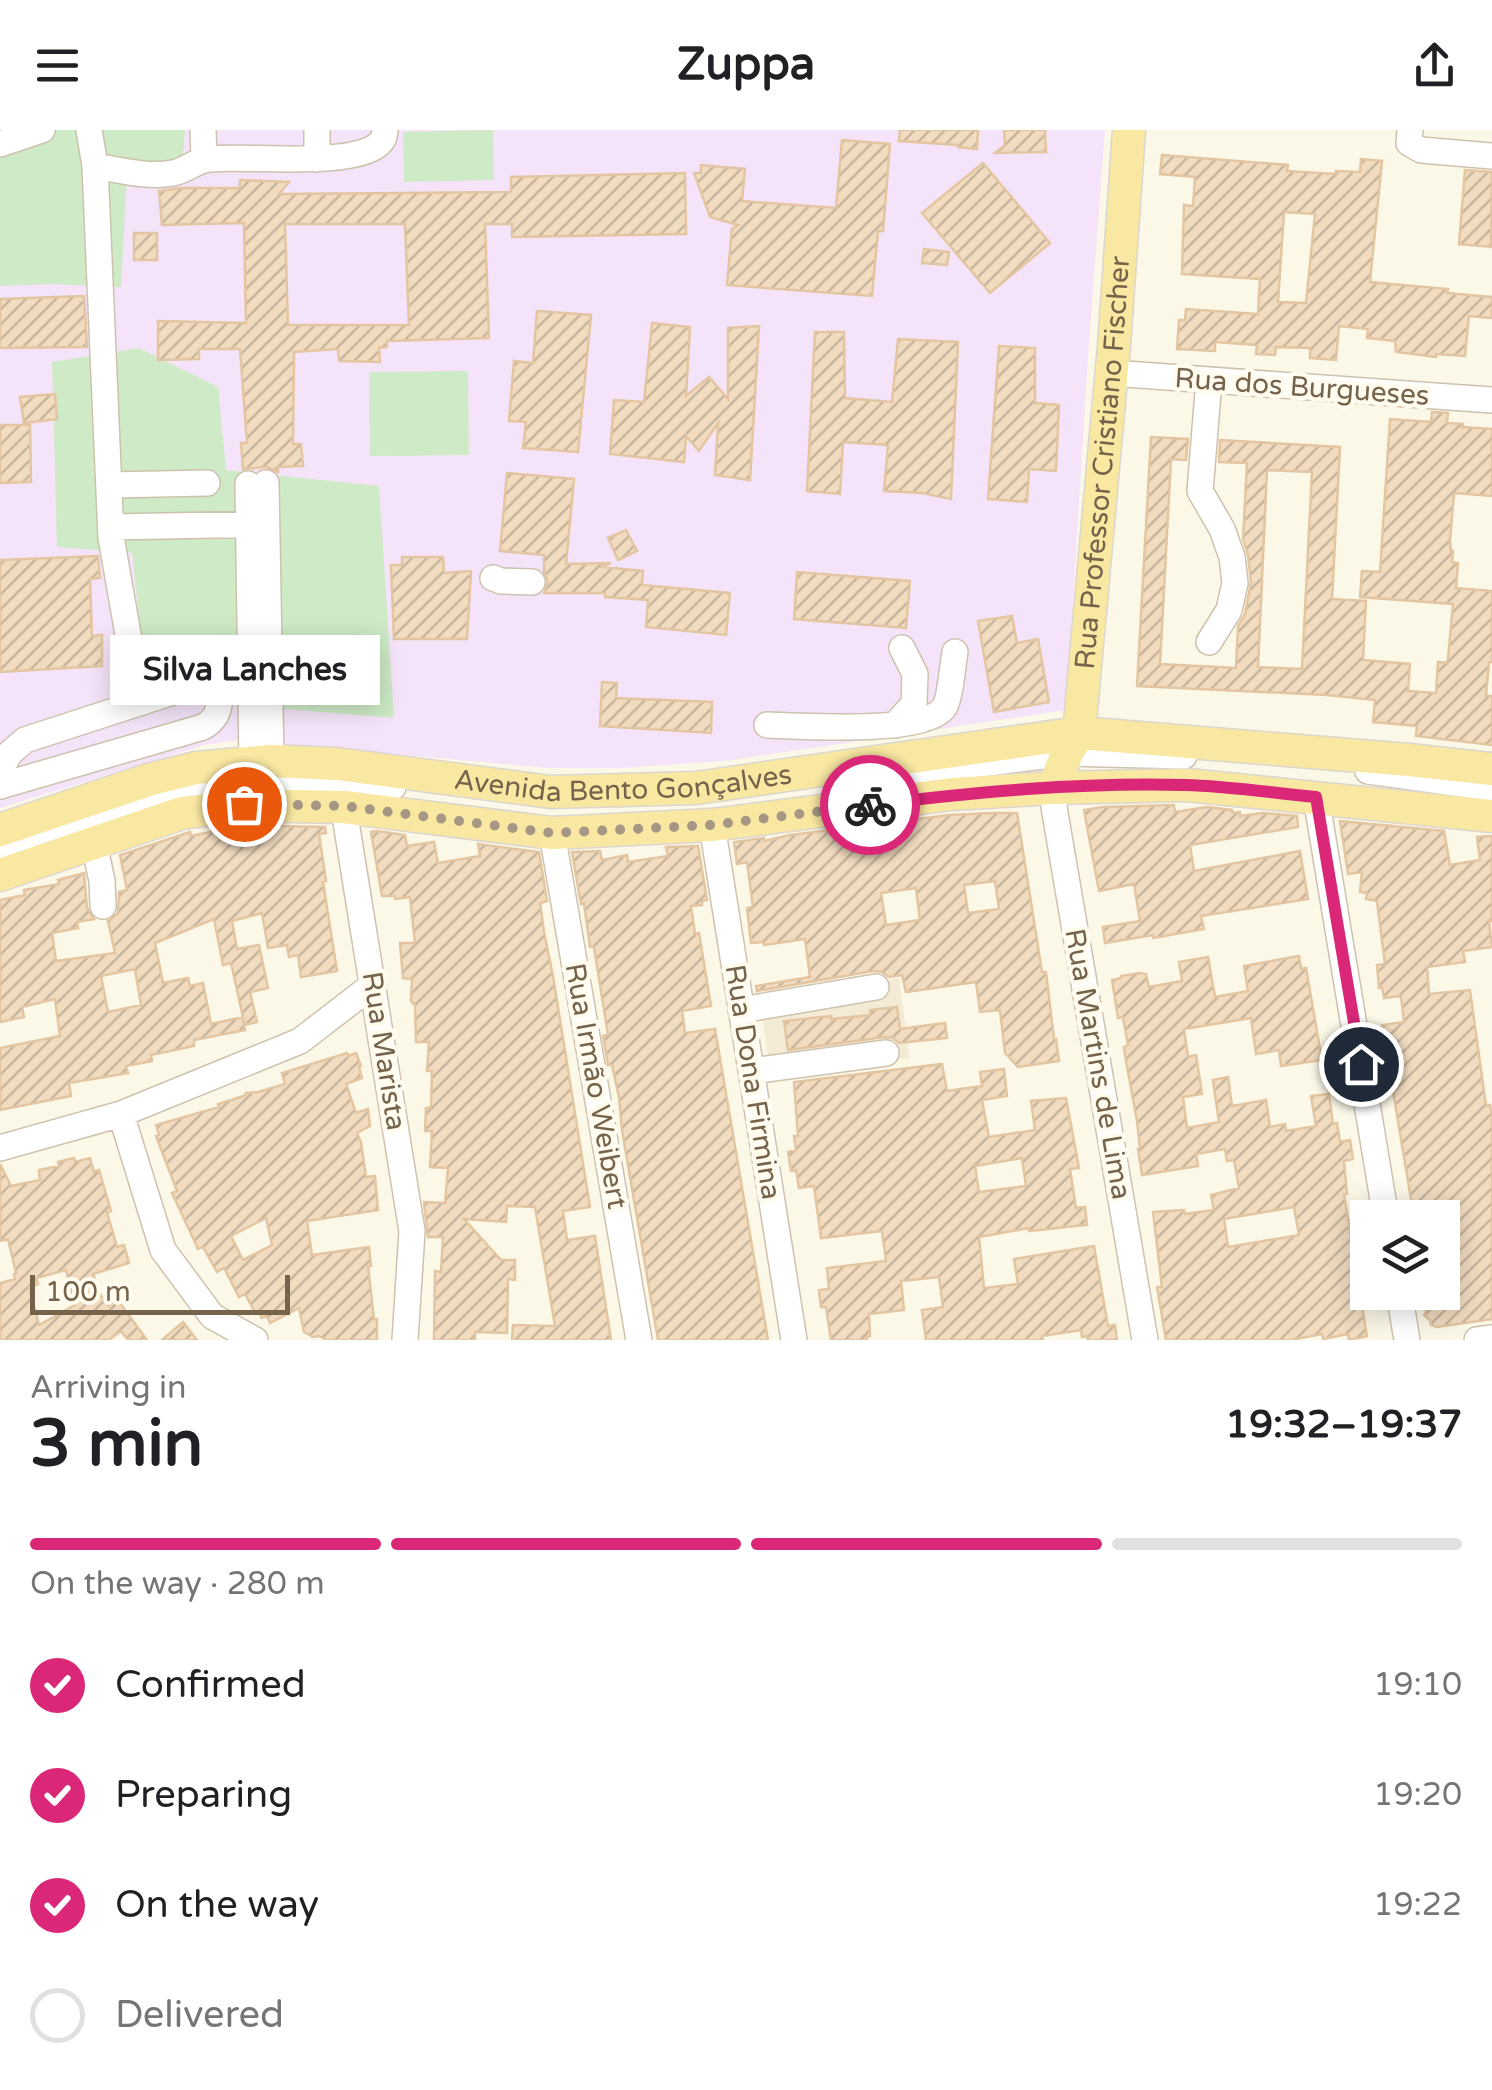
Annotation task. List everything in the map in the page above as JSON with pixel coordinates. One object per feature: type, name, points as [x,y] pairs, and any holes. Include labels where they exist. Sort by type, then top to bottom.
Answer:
[{"type":"main road","name":"Rua Professor Cristiano Fischer","points":[[1054,788],[1073,743],[1112,373],[1130,130]]},
{"type":"main road","name":"Avenida Bento Gonçalves","points":[[0,875],[182,814],[340,784],[550,792],[696,788],[1073,743],[1409,760],[1492,769]]},
{"type":"main road","name":"Avenida Bento Gonçalves","points":[[0,830],[148,780],[196,768],[261,762],[552,833],[712,825],[952,794],[1187,785],[1492,816]]},
{"type":"street","points":[[0,144],[42,130]]},
{"type":"street","points":[[89,130],[95,166],[111,527],[140,703]]},
{"type":"street","points":[[203,130],[204,159]]},
{"type":"street","points":[[317,130],[317,159]]},
{"type":"street","points":[[95,166],[169,174],[204,159],[317,159],[358,141],[381,143],[385,130]]},
{"type":"street","points":[[1410,130],[1409,143],[1420,150],[1492,156]]},
{"type":"street","name":"Rua dos Burgueses","points":[[1112,373],[1492,400]]},
{"type":"street","points":[[1209,642],[1230,610],[1235,583],[1222,529],[1200,491],[1210,380]]},
{"type":"street","points":[[109,485],[207,483]]},
{"type":"street","points":[[257,484],[256,692],[261,762]]},
{"type":"street","points":[[111,527],[258,525]]},
{"type":"street","points":[[493,578],[532,582]]},
{"type":"street","points":[[895,725],[914,704],[915,674],[902,648]]},
{"type":"street","points":[[767,724],[846,727],[895,725],[932,718],[945,706],[955,652]]},
{"type":"street","points":[[0,771],[10,753],[25,740],[191,686],[220,680],[256,692]]},
{"type":"street","points":[[0,786],[212,722],[218,712],[220,680]]},
{"type":"street","points":[[196,768],[220,726],[256,692]]},
{"type":"street","points":[[1073,743],[1172,756],[1361,770],[1492,788]]},
{"type":"street","points":[[1054,788],[1172,756]]},
{"type":"street","points":[[0,848],[170,794],[244,781],[340,784]]},
{"type":"street","points":[[302,781],[340,784]]},
{"type":"street","name":"Rua Marista","points":[[340,784],[412,1231],[405,1340]]},
{"type":"street","name":"Rua Martins de Lima","points":[[1054,788],[1054,807],[1145,1340]]},
{"type":"street","points":[[1316,797],[1383,1200]]},
{"type":"street","name":"Rua Dona Firmina","points":[[712,825],[794,1340]]},
{"type":"street","name":"Rua Irmão Weibert","points":[[552,833],[640,1340]]},
{"type":"street","points":[[94,843],[103,906]]},
{"type":"street","points":[[0,1148],[121,1114],[300,1041],[374,984]]},
{"type":"street","points":[[741,1010],[876,988]]},
{"type":"street","points":[[751,1071],[886,1053]]},
{"type":"street","points":[[121,1114],[163,1250],[212,1316],[255,1340]]},
{"type":"street","points":[[1402,1310],[1407,1340]]},
{"type":"street","points":[[1477,1340],[1492,1338]]},
{"type":"shaded area","points":[[0,130],[1105,130],[1066,710],[725,761],[622,768],[547,768],[240,740],[208,744],[0,808]]},
{"type":"shaded area","points":[[899,978],[910,1058],[771,1079],[760,1000]]},
{"type":"green space","points":[[6,130],[185,130],[182,171],[127,176],[121,287],[0,286],[0,144]]},
{"type":"green space","points":[[493,130],[494,180],[404,182],[403,132]]},
{"type":"green space","points":[[139,348],[218,387],[226,470],[379,486],[394,718],[148,698],[132,553],[57,547],[52,362]]},
{"type":"green space","points":[[468,371],[469,455],[370,456],[369,372]]},
{"type":"building","points":[[900,130],[978,130],[977,149],[899,141]]},
{"type":"building","points":[[1004,130],[1045,130],[1046,152],[995,153],[1005,145]]},
{"type":"building","points":[[842,140],[890,144],[883,231],[878,231],[872,296],[727,285],[732,229],[738,225],[710,217],[694,173],[701,173],[701,165],[745,169],[742,201],[836,208]]},
{"type":"building","points":[[1162,155],[1288,165],[1287,171],[1336,174],[1360,172],[1361,159],[1382,161],[1370,282],[1492,297],[1492,318],[1469,316],[1465,356],[1396,352],[1395,341],[1367,338],[1368,329],[1339,326],[1336,360],[1310,358],[1310,348],[1276,347],[1275,355],[1256,354],[1257,345],[1215,342],[1215,351],[1177,349],[1179,320],[1185,320],[1186,309],[1258,314],[1260,279],[1182,274],[1184,205],[1193,206],[1195,177],[1160,174]],"holes":[[[1284,212],[1315,214],[1306,303],[1278,302]]]},
{"type":"building","points":[[983,163],[1050,243],[990,293],[922,213]]},
{"type":"building","points":[[1465,170],[1492,172],[1491,247],[1459,244]]},
{"type":"building","points":[[685,173],[686,234],[512,237],[512,224],[485,224],[489,338],[387,341],[387,347],[379,348],[380,362],[339,361],[338,349],[294,352],[293,444],[301,444],[303,466],[278,467],[278,472],[267,467],[243,469],[241,443],[247,443],[240,349],[199,349],[199,359],[158,360],[158,321],[246,323],[244,223],[162,225],[159,191],[240,188],[240,180],[289,182],[279,194],[511,192],[511,177]],"holes":[[[285,224],[405,224],[409,325],[288,325]]]},
{"type":"building","points":[[134,233],[157,233],[157,260],[134,260]]},
{"type":"building","points":[[924,249],[949,252],[947,265],[922,263]]},
{"type":"building","points":[[84,296],[87,347],[0,348],[0,299]]},
{"type":"building","points":[[537,311],[591,315],[578,452],[523,448],[526,422],[509,421],[514,361],[533,363]]},
{"type":"building","points":[[652,323],[690,327],[686,396],[709,377],[728,399],[728,328],[759,326],[750,480],[715,475],[718,423],[699,451],[686,436],[684,462],[610,454],[614,400],[644,402]]},
{"type":"building","points":[[815,332],[844,332],[845,398],[892,402],[898,339],[958,342],[951,499],[884,491],[888,445],[843,442],[840,494],[807,491]]},
{"type":"building","points":[[999,346],[1035,348],[1035,403],[1059,405],[1056,471],[1029,469],[1027,502],[988,499]]},
{"type":"building","points":[[55,394],[57,419],[24,423],[20,397]]},
{"type":"building","points":[[1432,412],[1448,413],[1447,423],[1492,429],[1492,496],[1454,493],[1450,541],[1452,562],[1458,563],[1456,588],[1492,591],[1492,662],[1486,696],[1492,696],[1492,745],[1416,736],[1417,726],[1373,722],[1375,700],[1137,686],[1151,437],[1188,439],[1186,460],[1171,459],[1160,664],[1236,668],[1238,626],[1245,614],[1251,582],[1243,539],[1247,463],[1219,462],[1220,440],[1340,447],[1332,599],[1366,601],[1363,660],[1410,664],[1408,691],[1436,693],[1438,662],[1447,663],[1448,659],[1453,604],[1360,597],[1362,571],[1380,572],[1390,419],[1431,422]],"holes":[[[1267,470],[1312,472],[1302,669],[1258,667]]]},
{"type":"building","points":[[0,425],[30,425],[31,482],[0,483]]},
{"type":"building","points":[[507,473],[574,479],[566,564],[611,563],[602,567],[643,571],[642,585],[730,593],[726,635],[646,627],[648,600],[605,597],[605,593],[544,593],[548,582],[544,555],[500,551]]},
{"type":"building","points":[[626,530],[637,551],[618,560],[608,538]]},
{"type":"building","points":[[98,556],[100,578],[90,579],[92,636],[102,635],[102,666],[0,672],[0,560]]},
{"type":"building","points":[[402,557],[443,557],[444,573],[471,571],[467,639],[394,639],[391,565],[402,565]]},
{"type":"building","points":[[797,572],[910,581],[906,628],[794,619]]},
{"type":"building","points":[[1012,616],[1017,643],[1038,639],[1049,702],[994,712],[978,621]]},
{"type":"building","points":[[602,682],[617,683],[616,698],[712,702],[711,733],[600,726]]},
{"type":"building","points":[[1174,805],[1175,812],[1207,807],[1240,812],[1240,816],[1297,816],[1298,827],[1190,845],[1194,871],[1300,851],[1308,899],[1201,916],[1204,929],[1105,943],[1103,927],[1140,921],[1134,884],[1099,891],[1084,810]]},
{"type":"building","points":[[1017,813],[1059,1061],[1018,1067],[1005,1053],[1000,1010],[980,1012],[976,982],[906,992],[902,975],[889,977],[873,971],[757,991],[756,986],[810,977],[805,939],[751,943],[747,908],[753,907],[747,862],[737,864],[734,842],[949,815]],"holes":[[[995,881],[999,909],[968,913],[964,885]],[[916,888],[920,920],[886,925],[881,893]]]},
{"type":"building","points":[[1340,821],[1444,831],[1450,865],[1480,860],[1477,837],[1492,836],[1492,947],[1463,951],[1465,962],[1427,967],[1429,994],[1470,990],[1486,1106],[1490,1105],[1492,1117],[1492,1319],[1437,1327],[1424,1315],[1427,1310],[1460,1310],[1460,1200],[1411,1200],[1382,1025],[1404,1022],[1401,996],[1384,998],[1382,987],[1379,988],[1377,965],[1385,964],[1377,901],[1366,899],[1367,893],[1360,892],[1362,872],[1348,874]]},
{"type":"building","points":[[245,825],[251,829],[325,827],[326,833],[319,834],[326,881],[323,882],[337,971],[301,977],[298,955],[289,957],[287,945],[268,948],[262,913],[232,921],[237,949],[259,945],[268,988],[250,992],[257,1022],[244,1025],[245,1030],[194,1040],[194,1046],[151,1055],[152,1061],[126,1066],[128,1073],[69,1083],[71,1096],[0,1110],[0,1048],[60,1036],[55,999],[22,1007],[24,1017],[0,1022],[0,900],[84,873],[87,908],[94,919],[77,922],[78,928],[52,933],[56,961],[115,953],[108,921],[118,913],[119,892],[127,890],[120,855],[190,832],[191,836]],"holes":[[[214,919],[223,965],[231,963],[243,1017],[211,1024],[203,983],[190,986],[188,978],[163,983],[155,943]],[[135,969],[141,1005],[108,1012],[101,976]]]},
{"type":"building","points":[[371,832],[405,835],[407,846],[434,842],[438,863],[480,856],[478,844],[539,852],[547,901],[540,903],[544,932],[590,1207],[563,1211],[567,1240],[595,1236],[611,1340],[512,1340],[513,1325],[555,1326],[535,1207],[507,1206],[506,1222],[464,1219],[501,1260],[515,1260],[515,1280],[508,1279],[507,1333],[475,1332],[475,1340],[434,1340],[435,1271],[441,1272],[443,1237],[428,1237],[424,1202],[445,1203],[448,1168],[430,1167],[432,1131],[425,1131],[426,1108],[431,1108],[429,1042],[416,1042],[412,979],[403,978],[400,943],[415,943],[410,897],[382,896]]},
{"type":"building","points":[[698,846],[707,900],[691,906],[711,1006],[682,1011],[685,1033],[715,1029],[768,1340],[658,1340],[619,1097],[603,1036],[608,1035],[594,947],[590,947],[572,852],[600,851],[602,860],[627,855],[628,862],[668,856],[666,847]]},
{"type":"building","points":[[1299,956],[1301,969],[1306,968],[1322,1060],[1281,1066],[1279,1050],[1256,1054],[1251,1018],[1184,1029],[1188,1057],[1196,1055],[1202,1094],[1183,1097],[1187,1128],[1219,1122],[1213,1080],[1228,1077],[1232,1106],[1266,1100],[1270,1127],[1285,1124],[1286,1131],[1316,1126],[1311,1096],[1329,1094],[1333,1124],[1337,1123],[1340,1142],[1350,1140],[1353,1159],[1344,1161],[1350,1231],[1350,1310],[1363,1310],[1367,1336],[1349,1340],[1348,1334],[1323,1339],[1322,1334],[1291,1340],[1166,1340],[1157,1287],[1162,1287],[1153,1212],[1184,1210],[1185,1214],[1214,1210],[1211,1195],[1239,1188],[1234,1160],[1227,1161],[1225,1149],[1196,1154],[1198,1166],[1142,1175],[1124,1047],[1128,1045],[1123,1017],[1118,1018],[1112,980],[1139,973],[1146,974],[1149,987],[1182,981],[1179,962],[1208,957],[1215,997],[1248,991],[1244,966]],"holes":[[[1294,1207],[1299,1235],[1228,1247],[1224,1219]]]},
{"type":"building","points":[[897,1007],[900,1029],[945,1023],[947,1038],[899,1043],[884,1037],[788,1050],[784,1021],[870,1015],[870,1010]]},
{"type":"building","points":[[347,1053],[356,1053],[361,1066],[362,1078],[346,1084],[356,1113],[368,1109],[370,1126],[357,1133],[366,1177],[375,1176],[378,1210],[307,1221],[312,1255],[369,1247],[377,1340],[313,1337],[304,1332],[299,1308],[270,1323],[267,1316],[256,1314],[245,1294],[239,1297],[224,1268],[217,1272],[203,1247],[198,1249],[172,1193],[177,1191],[156,1136],[156,1125],[219,1107],[218,1104],[246,1093],[285,1084],[282,1073]],"holes":[[[266,1218],[272,1245],[243,1260],[231,1236]]]},
{"type":"building","points":[[942,1064],[947,1091],[982,1086],[980,1072],[1004,1069],[1007,1096],[982,1100],[989,1137],[1035,1130],[1031,1101],[1066,1098],[1079,1168],[1070,1169],[1076,1208],[1085,1207],[1087,1225],[1029,1228],[979,1237],[984,1288],[1018,1284],[1014,1259],[1094,1246],[1108,1326],[1115,1325],[1117,1340],[1088,1340],[1087,1336],[1082,1337],[1081,1330],[1042,1336],[1043,1340],[926,1340],[922,1310],[943,1307],[939,1277],[901,1281],[904,1310],[869,1314],[867,1340],[831,1340],[819,1290],[829,1289],[827,1268],[886,1261],[882,1231],[821,1238],[814,1186],[799,1188],[796,1170],[791,1171],[788,1152],[796,1150],[794,1136],[798,1136],[794,1082]],"holes":[[[1022,1158],[1026,1186],[979,1192],[975,1166]]]},
{"type":"building","points":[[90,1158],[94,1172],[99,1170],[117,1247],[124,1245],[129,1263],[93,1274],[108,1306],[117,1299],[147,1340],[128,1340],[121,1331],[109,1340],[0,1340],[0,1283],[15,1279],[16,1273],[8,1239],[0,1241],[0,1164],[11,1186],[40,1180],[39,1170],[59,1166],[58,1162]],"holes":[[[66,1270],[75,1305],[39,1325],[29,1287],[38,1284],[36,1278]]]},
{"type":"building","points":[[183,1322],[197,1340],[162,1340]]},
{"type":"way so far","points":[[244,804],[344,806],[552,833],[712,825],[870,805]]},
{"type":"place","name":"Silva Lanches","points":[[244,804]]},
{"type":"route","points":[[870,805],[952,794],[1187,785],[1316,797],[1361,1064]]}]
